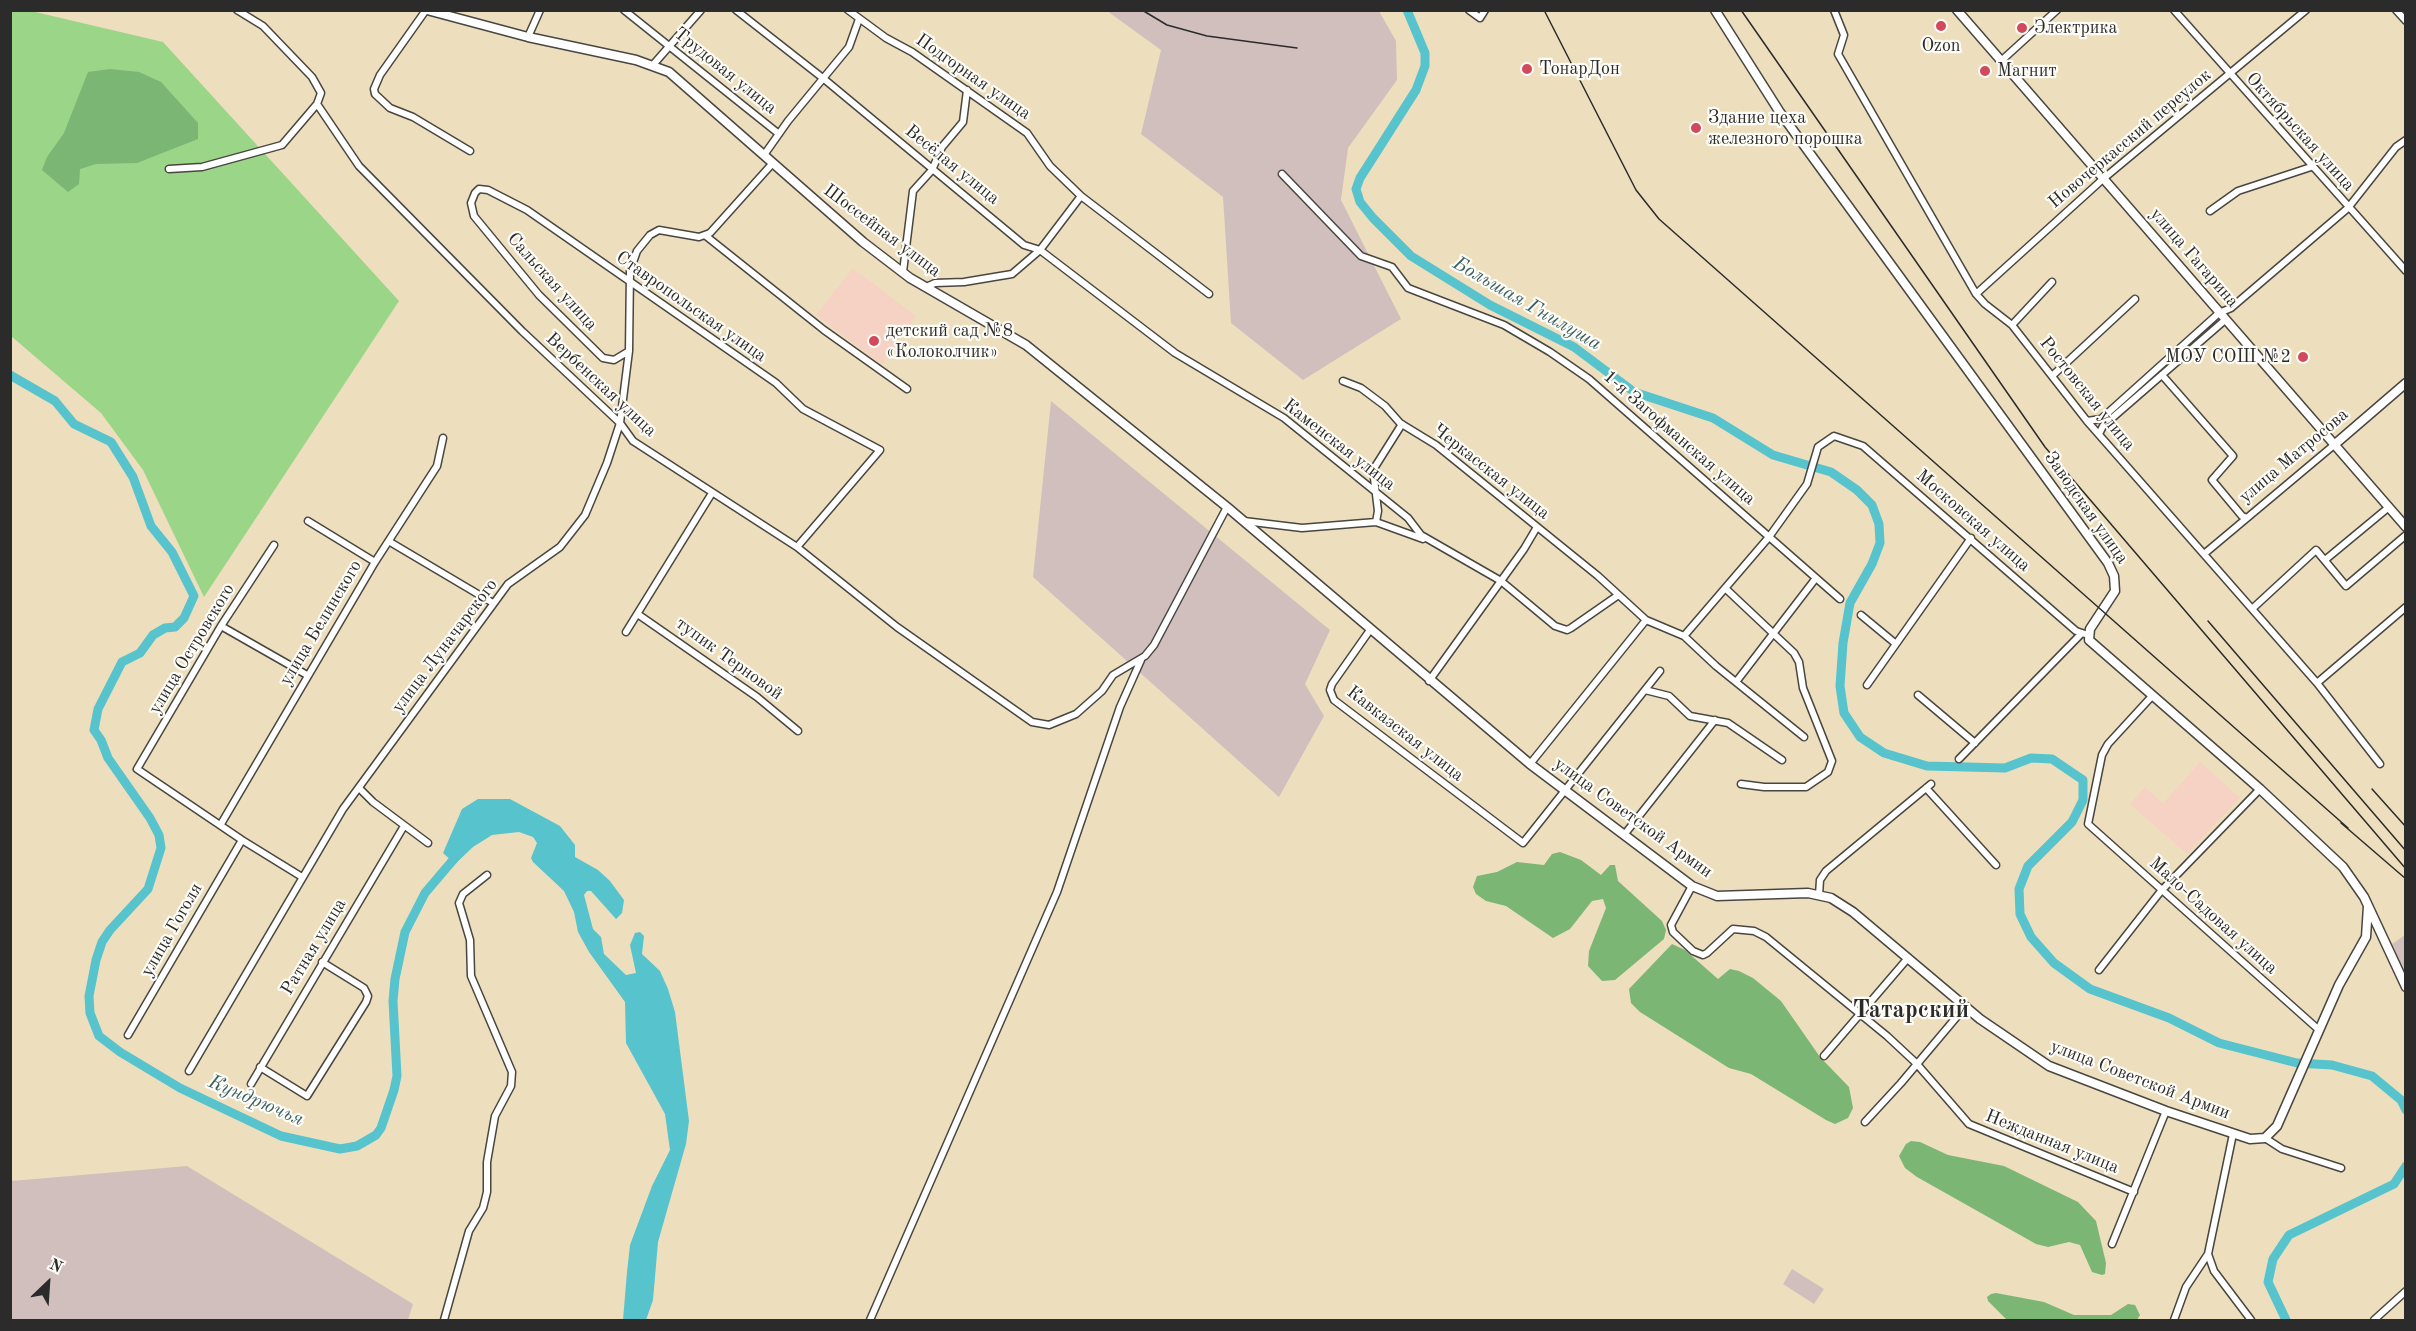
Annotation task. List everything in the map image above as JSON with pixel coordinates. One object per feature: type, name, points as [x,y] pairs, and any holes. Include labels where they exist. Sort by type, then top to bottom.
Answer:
[{"type":"main road","name":"Шоссейная улица","points":[[426,10],[528,37],[636,60],[669,72],[772,164],[903,272],[1026,345],[1271,544]]},
{"type":"main road","name":"Заводская улица","points":[[1715,10],[1779,111],[2108,563],[2114,576],[2115,591],[2085,634]]},
{"type":"main road","name":"улица Гагарина","points":[[1957,10],[2406,527]]},
{"type":"main road","name":"улица Матросова","points":[[2334,445],[2404,387]]},
{"type":"main road","name":"улица Советской Армии","points":[[1271,544],[1429,681],[1530,764],[1692,886],[1717,896],[1819,895],[1830,898],[1853,912],[2001,1035],[2049,1066],[2233,1134],[2250,1139],[2265,1138]]},
{"type":"main road","points":[[2085,634],[2092,644],[2260,789],[2343,867],[2368,906],[2406,987]]},
{"type":"main road","points":[[2265,1138],[2277,1126],[2344,975],[2366,937],[2368,906]]},
{"type":"main road","points":[[2366,937],[2383,939]]},
{"type":"street","name":"Вербенская улица","points":[[237,10],[262,26],[312,77],[321,93],[317,104],[359,166],[522,331],[620,423],[633,441],[797,547],[897,627],[1017,713],[1042,725],[1063,720],[1082,710],[1102,691],[1113,675],[1141,659]]},
{"type":"street","points":[[426,10],[380,75],[375,94],[390,108],[413,117],[470,151]]},
{"type":"street","name":"Трудовая улица","points":[[624,10],[779,134]]},
{"type":"street","points":[[652,66],[701,10]]},
{"type":"street","name":"Весёлая улица","points":[[736,10],[824,79],[1024,245],[1040,250],[1153,337]]},
{"type":"street","name":"Подгорная улица","points":[[848,10],[968,90],[1027,133],[1050,166],[1081,196],[1209,294]]},
{"type":"street","points":[[1469,10],[1480,18],[1485,10]]},
{"type":"street","name":"Ростовская улица","points":[[1834,10],[1844,34],[1838,54],[1976,294],[2012,325],[2087,420],[2317,683],[2380,764]]},
{"type":"street","points":[[2001,61],[2057,10]]},
{"type":"street","name":"Октябрьская улица","points":[[2174,10],[2406,271]]},
{"type":"street","name":"Новочеркасский переулок","points":[[1976,294],[2103,179],[2306,10]]},
{"type":"street","points":[[2396,10],[2406,21]]},
{"type":"street","points":[[528,37],[539,12]]},
{"type":"street","points":[[764,155],[849,47],[859,19]]},
{"type":"street","points":[[903,272],[907,259],[913,191],[932,170],[942,147],[963,122],[968,90]]},
{"type":"street","points":[[169,169],[202,167],[282,145],[317,104]]},
{"type":"street","points":[[2099,434],[2103,426],[2162,375],[2231,308],[2348,208],[2396,147],[2406,140]]},
{"type":"street","points":[[772,164],[706,236],[825,330],[907,388]]},
{"type":"street","points":[[2210,211],[2238,191],[2311,166]]},
{"type":"street","name":"1-я Загофманская улица","points":[[1282,174],[1361,256],[1392,267],[1408,288],[1504,325],[1550,352],[1589,379],[1840,599]]},
{"type":"street","name":"Ставропольская улица","points":[[472,200],[475,193],[483,189],[527,210],[776,384],[809,412],[880,450],[797,547]]},
{"type":"street","points":[[926,287],[935,283],[1004,277],[1021,268],[1040,250],[1081,196]]},
{"type":"street","name":"Сальская улица","points":[[472,200],[474,216],[507,258],[539,295],[592,348],[608,360],[619,358],[628,351]]},
{"type":"street","name":"улица Луначарского","points":[[189,1071],[302,877],[359,788],[508,584],[550,556],[579,526],[596,492],[620,423],[628,351],[633,258],[655,231],[665,230],[699,237],[706,236]]},
{"type":"street","points":[[2012,325],[2052,282]]},
{"type":"street","points":[[2052,376],[2135,299]]},
{"type":"street","points":[[2087,420],[2101,419],[2222,317]]},
{"type":"street","name":"Каменская улица","points":[[1153,337],[1284,418],[1408,518],[1415,529],[1430,541],[1501,581],[1555,626],[1567,630],[1617,596]]},
{"type":"street","points":[[2162,375],[2234,456],[2212,480],[2242,516],[2247,518]]},
{"type":"street","name":"Черкасская улица","points":[[1343,381],[1361,388],[1402,424],[1436,445],[1598,576],[1617,596],[1646,620],[1684,636],[1804,737]]},
{"type":"street","points":[[1376,522],[1378,504],[1374,492],[1373,470],[1402,424]]},
{"type":"street","name":"Московская улица","points":[[1769,537],[1807,484],[1818,447],[1834,436],[1863,447],[2085,634]]},
{"type":"street","name":"улица Белинского","points":[[220,824],[375,562],[437,466],[443,438]]},
{"type":"street","name":"улица Матросова","points":[[2204,554],[2334,445]]},
{"type":"street","points":[[626,632],[639,615],[712,493]]},
{"type":"street","points":[[870,1320],[1057,892],[1120,706],[1141,659],[1154,645],[1227,507]]},
{"type":"street","points":[[2325,560],[2389,507]]},
{"type":"street","points":[[308,521],[375,562]]},
{"type":"street","points":[[1244,521],[1302,528],[1376,522],[1430,541]]},
{"type":"street","points":[[1429,681],[1537,527]]},
{"type":"street","points":[[2252,609],[2316,550],[2346,586],[2406,535]]},
{"type":"street","points":[[1684,636],[1769,537]]},
{"type":"street","points":[[1867,685],[1971,538]]},
{"type":"street","points":[[390,542],[493,603]]},
{"type":"street","name":"улица Островского","points":[[220,824],[137,769],[221,626],[274,545]]},
{"type":"street","points":[[1736,682],[1816,578]]},
{"type":"street","points":[[1725,588],[1794,652],[1799,662],[1803,688],[1832,761],[1828,771],[1806,787],[1741,784]]},
{"type":"street","points":[[2317,683],[2406,607]]},
{"type":"street","name":"тупик Терновой","points":[[639,615],[762,701],[798,731]]},
{"type":"street","points":[[1861,615],[1896,644]]},
{"type":"street","points":[[1530,764],[1646,620]]},
{"type":"street","points":[[221,626],[307,675]]},
{"type":"street","name":"Кавказская улица","points":[[1370,630],[1332,684],[1330,690],[1334,700],[1523,843],[1567,791]]},
{"type":"street","points":[[1959,759],[2085,634]]},
{"type":"street","points":[[1567,791],[1660,671]]},
{"type":"street","points":[[1645,690],[1669,696],[1690,716],[1715,720],[1738,729],[1782,760]]},
{"type":"street","points":[[1918,695],[1975,743]]},
{"type":"street","name":"Мало-Садовая улица","points":[[2153,695],[2108,744],[2102,755],[2088,824],[2319,1030]]},
{"type":"street","points":[[1624,835],[1715,720]]},
{"type":"street","points":[[1819,895],[1820,880],[1826,871],[1929,786],[1996,865]]},
{"type":"street","points":[[359,788],[428,843]]},
{"type":"street","points":[[2099,970],[2161,891],[2260,789]]},
{"type":"street","points":[[220,824],[302,877]]},
{"type":"street","name":"Ратная улица","points":[[251,1084],[404,826]]},
{"type":"street","name":"улица Гоголя","points":[[128,1035],[242,840]]},
{"type":"street","points":[[444,1320],[469,1231],[483,1208],[488,1192],[487,1162],[495,1116],[512,1086],[512,1072],[471,976],[470,940],[459,903],[463,894],[487,875]]},
{"type":"street","name":"Нежданная улица","points":[[1692,886],[1671,925],[1673,932],[1693,951],[1703,955],[1707,953],[1733,929],[1754,931],[1778,946],[1887,1036],[1916,1063],[1969,1124],[2134,1192]]},
{"type":"street","points":[[1824,1056],[1908,958]]},
{"type":"street","points":[[260,1067],[307,1095],[366,1002],[368,996],[364,988],[322,962]]},
{"type":"street","points":[[1865,1122],[1965,1006]]},
{"type":"street","points":[[2112,1244],[2166,1111]]},
{"type":"street","points":[[2174,1320],[2186,1287],[2208,1254],[2233,1134]]},
{"type":"street","name":"улица Советской Армии","points":[[2265,1138],[2282,1149],[2341,1168]]},
{"type":"street","points":[[2208,1254],[2214,1271],[2251,1320]]},
{"type":"street","points":[[2374,1320],[2406,1291]]},
{"type":"shaded area","points":[[1107,11],[1379,11],[1396,41],[1397,80],[1348,148],[1341,200],[1401,319],[1303,380],[1231,323],[1223,197],[1141,134],[1161,50]]},
{"type":"shaded area","name":"детский сад №8 «Колоколчик»","points":[[853,268],[916,316],[882,365],[816,315]]},
{"type":"shaded area","points":[[1051,401],[1330,630],[1305,684],[1324,716],[1279,797],[1033,577]]},
{"type":"shaded area","points":[[2200,762],[2240,798],[2187,854],[2130,804],[2145,787],[2163,803]]},
{"type":"shaded area","points":[[2405,935],[2405,975],[2392,944]]},
{"type":"shaded area","points":[[187,1166],[413,1304],[408,1320],[11,1320],[11,1181]]},
{"type":"shaded area","points":[[1792,1269],[1824,1289],[1814,1304],[1783,1284]]},
{"type":"green space","points":[[11,11],[31,11],[163,42],[399,301],[204,597],[143,470],[101,413],[11,336]]},
{"type":"green space","points":[[110,69],[139,72],[161,82],[198,123],[198,139],[137,163],[96,164],[80,169],[79,184],[68,192],[42,170],[47,157],[64,133],[88,72]]},
{"type":"green space","points":[[1560,852],[1581,860],[1601,875],[1610,865],[1615,865],[1618,881],[1662,921],[1666,930],[1664,939],[1615,980],[1602,981],[1588,966],[1589,951],[1606,908],[1603,899],[1592,901],[1570,929],[1553,938],[1506,906],[1486,901],[1476,894],[1473,887],[1477,876],[1497,872],[1517,862],[1544,865],[1552,854]]},
{"type":"green space","points":[[1672,944],[1685,950],[1718,979],[1730,969],[1739,971],[1753,978],[1781,1001],[1820,1057],[1849,1087],[1853,1108],[1848,1118],[1835,1124],[1826,1120],[1751,1074],[1729,1068],[1640,1012],[1631,1003],[1629,989]]},
{"type":"green space","points":[[1911,1141],[1920,1142],[1948,1155],[2004,1166],[2078,1202],[2096,1221],[2106,1263],[2105,1274],[2092,1272],[2080,1245],[2069,1242],[2048,1247],[2036,1244],[1917,1177],[1905,1168],[1899,1156],[1906,1144]]},
{"type":"green space","points":[[1996,1293],[2044,1302],[2074,1315],[2111,1315],[2128,1304],[2135,1305],[2140,1315],[2137,1320],[2007,1320],[1988,1301],[1987,1297]]},
{"type":"water","points":[[478,799],[510,799],[560,826],[575,845],[575,857],[598,870],[610,881],[624,900],[622,913],[616,919],[591,891],[587,891],[584,895],[593,929],[601,937],[604,954],[626,975],[636,973],[630,945],[635,933],[640,932],[644,936],[642,954],[660,971],[668,989],[675,1012],[689,1121],[686,1144],[658,1242],[653,1300],[646,1320],[623,1320],[627,1272],[630,1245],[652,1186],[670,1150],[665,1114],[626,1043],[625,1002],[589,952],[578,932],[574,912],[564,891],[533,862],[531,858],[537,843],[533,837],[519,832],[492,835],[473,847],[455,864],[443,853],[462,809]]},
{"type":"waterway","name":"Большая Гнилуша","points":[[1407,10],[1425,53],[1425,66],[1416,90],[1360,178],[1356,189],[1360,202],[1373,218],[1411,256],[1490,305],[1574,347],[1634,392],[1713,418],[1773,455],[1831,472],[1857,490],[1872,505],[1879,524],[1880,543],[1872,564],[1850,603],[1843,643],[1840,686],[1844,713],[1860,737],[1884,753],[1927,766],[2005,768],[2031,758],[2052,759],[2083,780],[2083,800],[2072,822],[2028,866],[2019,889],[2020,914],[2031,937],[2054,963],[2090,989],[2169,1018],[2219,1043],[2297,1063],[2332,1065],[2372,1076],[2401,1100],[2406,1110]]},
{"type":"waterway","name":"Кундрючья","points":[[10,375],[55,401],[74,424],[111,442],[133,477],[151,526],[172,552],[194,596],[184,618],[175,627],[165,628],[153,635],[140,653],[122,662],[98,709],[94,730],[108,758],[150,818],[159,835],[161,848],[148,889],[110,930],[102,942],[96,960],[89,996],[90,1013],[99,1036],[120,1052],[180,1088],[281,1136],[340,1149],[357,1146],[376,1135],[381,1128],[394,1090],[397,1076],[393,1001],[405,932],[425,893],[459,853]]},
{"type":"waterway","name":"Большая Гнилуша","points":[[2286,1320],[2268,1282],[2273,1259],[2289,1235],[2394,1184],[2406,1166]]},
{"type":"railway","points":[[1142,10],[1167,25],[1207,36],[1297,48]]},
{"type":"railway","points":[[1544,10],[1636,190],[1659,219],[2348,828]]},
{"type":"railway","points":[[1741,10],[2045,447],[2406,869]]},
{"type":"railway","points":[[2208,621],[2406,851]]},
{"type":"railway","points":[[2372,789],[2406,827]]},
{"type":"railway","points":[[2341,823],[2406,879]]},
{"type":"place","name":"Ozon","points":[[1941,26]]},
{"type":"place","name":"Электрика","points":[[2022,28]]},
{"type":"place","name":"ТонарДон","points":[[1527,69]]},
{"type":"place","name":"Магнит","points":[[1985,71]]},
{"type":"place","name":"Здание цеха железного порошка","points":[[1696,128]]},
{"type":"place","name":"детский сад №8 «Колоколчик»","points":[[874,341]]},
{"type":"place","name":"МОУ СОШ №2","points":[[2303,357]]},
{"type":"district","name":"Татарский","points":[[1911,1011]]}]
